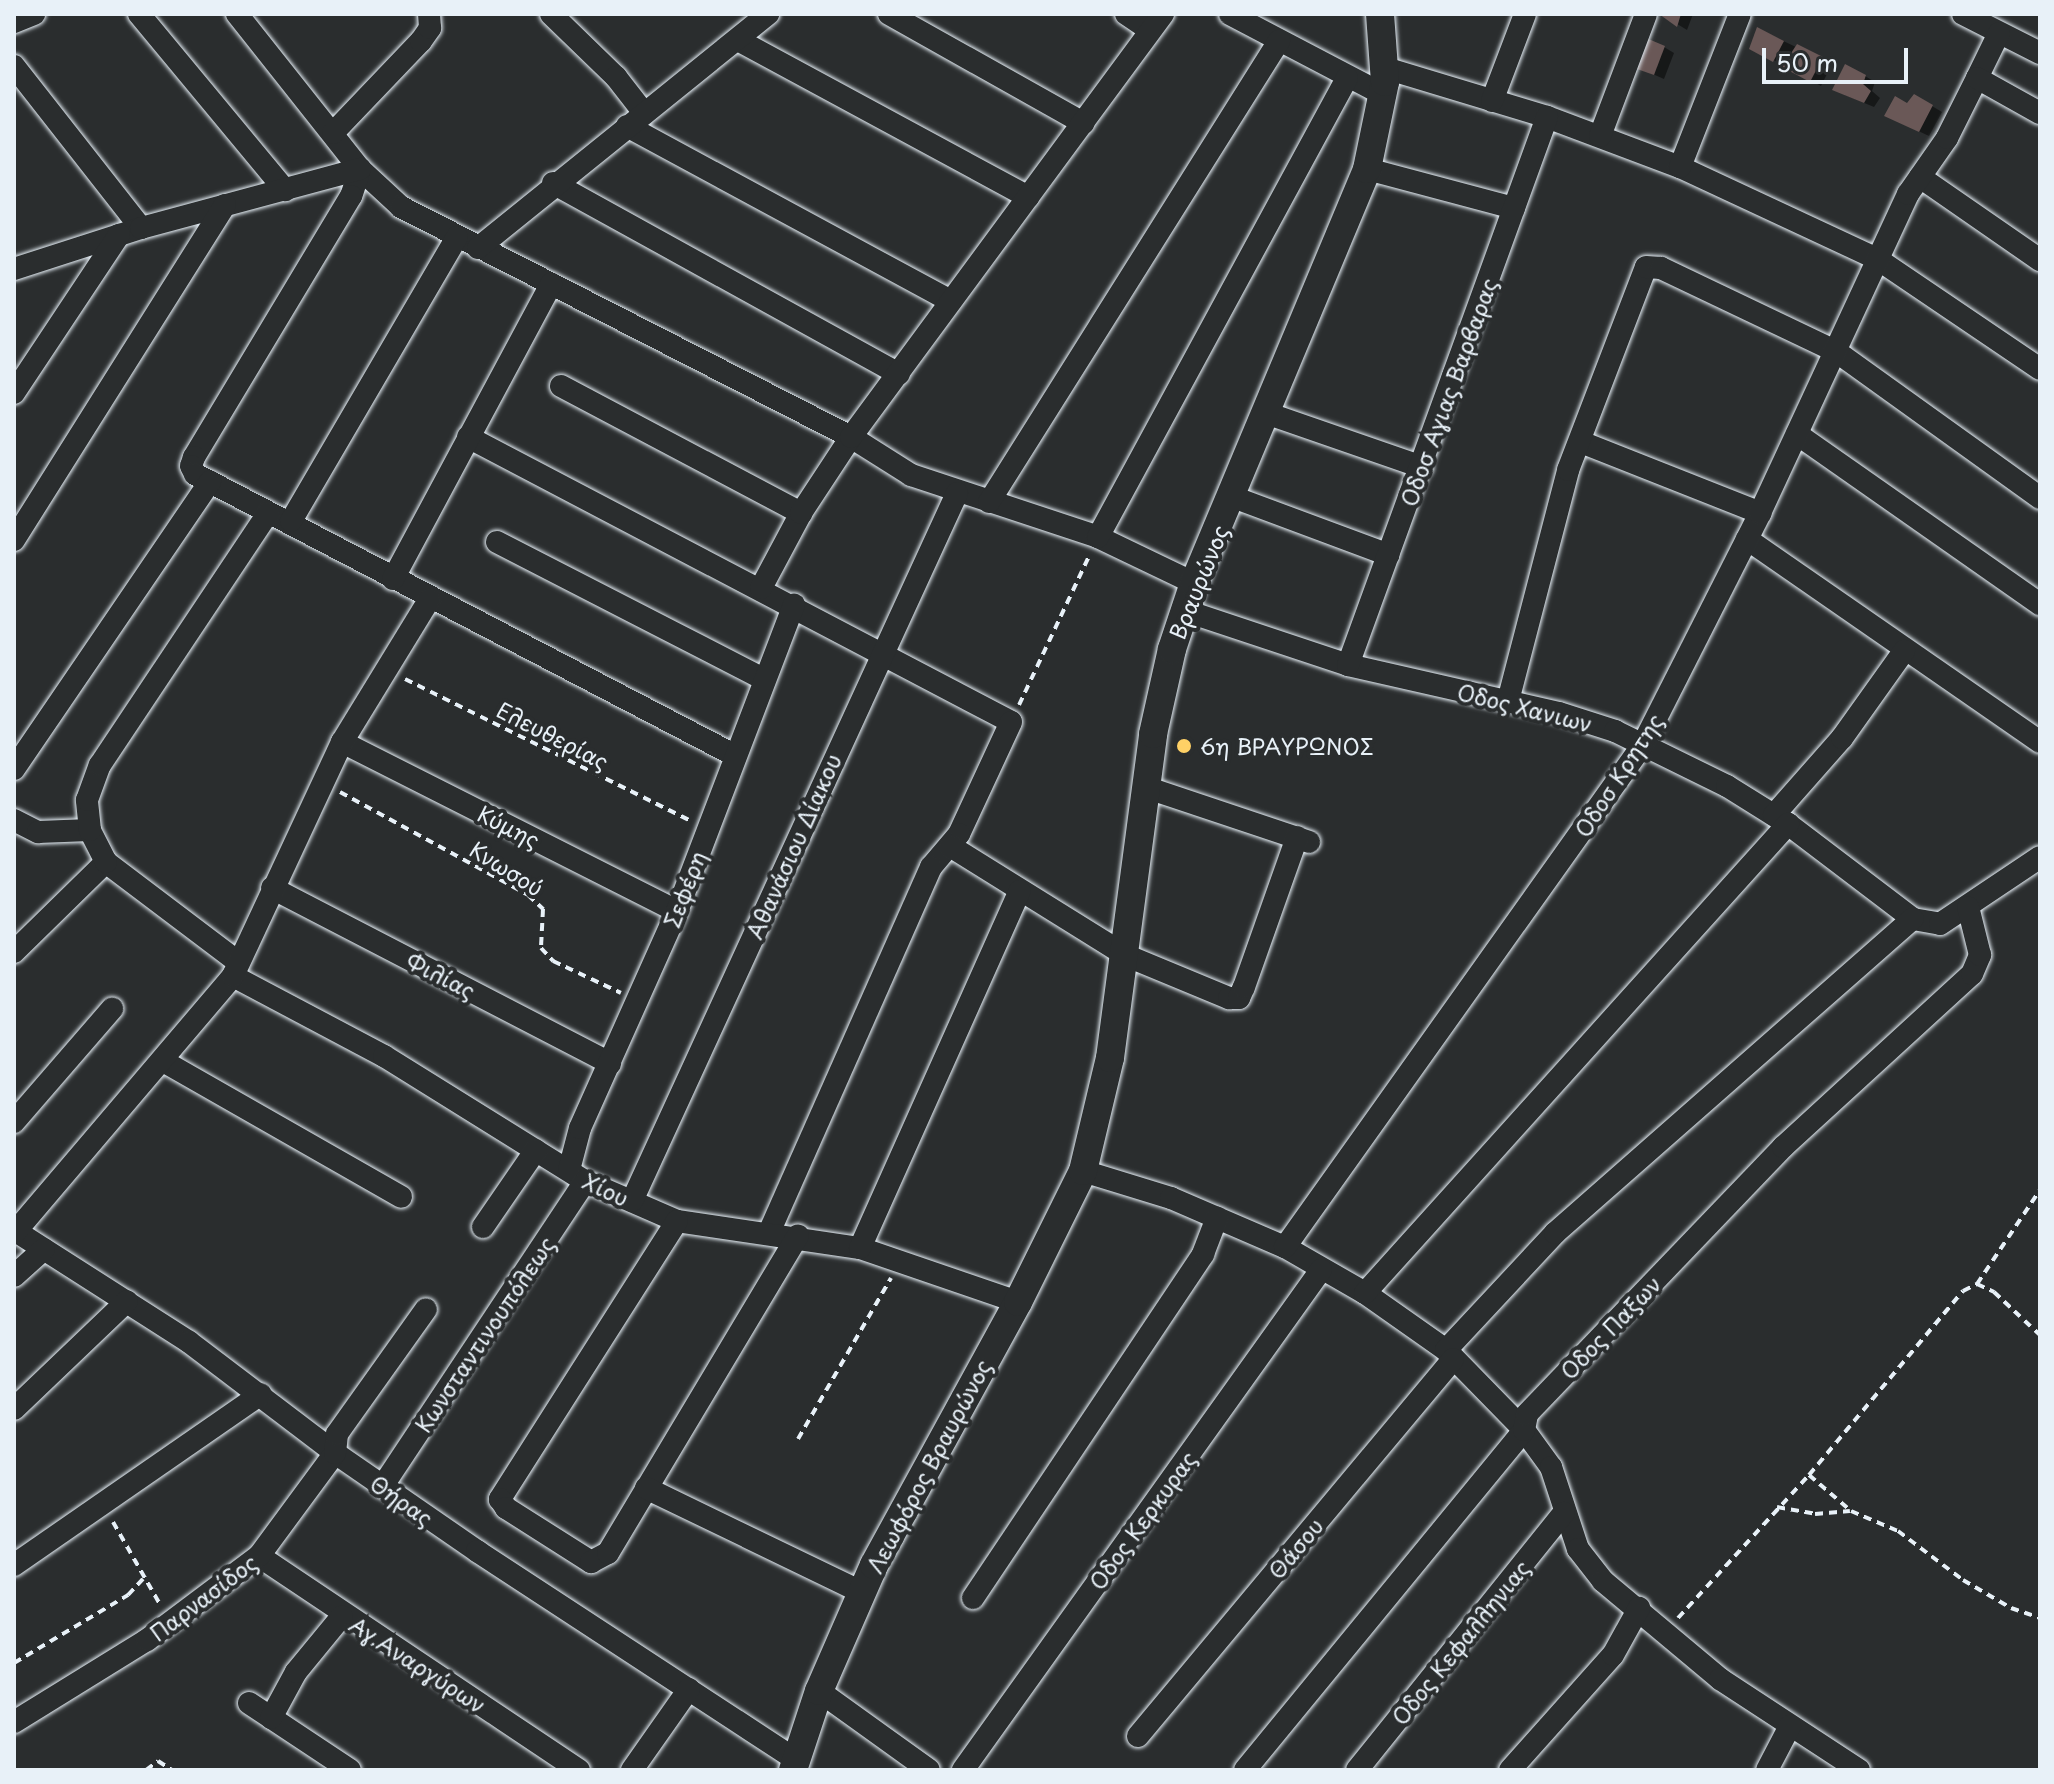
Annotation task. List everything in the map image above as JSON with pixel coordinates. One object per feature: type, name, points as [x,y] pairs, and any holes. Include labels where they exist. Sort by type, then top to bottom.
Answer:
[{"type":"main road","name":"Βραυρώνος","points":[[1083,1171],[1099,1114],[1125,955],[1145,787],[1161,691],[1183,610],[1269,414],[1367,169],[1384,82],[1380,14]]},
{"type":"main road","name":"Λεωφόρος Βραυρώνος","points":[[795,1765],[819,1691],[861,1592],[1018,1302],[1083,1171]]},
{"type":"street","points":[[14,22],[34,14]]},
{"type":"street","points":[[139,14],[285,190]]},
{"type":"street","points":[[237,14],[360,169],[401,207],[851,437],[879,459],[957,493],[1098,537],[1194,583]]},
{"type":"street","points":[[333,133],[421,41],[430,28],[429,14]]},
{"type":"street","points":[[551,14],[616,77],[635,120],[951,301]]},
{"type":"street","points":[[478,248],[553,183],[768,14]]},
{"type":"street","points":[[889,14],[1083,123]]},
{"type":"street","points":[[761,588],[801,513],[851,437],[1156,22],[1126,14]]},
{"type":"street","points":[[1230,14],[1347,78],[1492,101],[1547,117],[1680,167],[1879,260],[2040,369]]},
{"type":"street","points":[[1492,101],[1525,14]]},
{"type":"street","points":[[1600,136],[1646,14]]},
{"type":"street","points":[[1680,167],[1740,14]]},
{"type":"street","points":[[1963,14],[2040,53]]},
{"type":"street","name":"Οδοσ Κρητης","points":[[1285,1247],[1642,746],[1760,513],[1920,177],[1947,138],[1999,33]]},
{"type":"street","points":[[738,40],[1028,197]]},
{"type":"street","points":[[989,502],[1279,41]]},
{"type":"street","points":[[14,66],[141,228]]},
{"type":"street","points":[[1098,537],[1347,78]]},
{"type":"street","points":[[1977,78],[2040,113]]},
{"type":"street","name":"Οδοσ Αγιας Βαρβαρας","points":[[1348,665],[1547,117]]},
{"type":"street","points":[[14,269],[141,228],[360,169]]},
{"type":"street","points":[[360,169],[351,196],[194,457],[195,474],[268,513],[291,521],[429,600],[734,755]]},
{"type":"street","points":[[1367,169],[1514,208]]},
{"type":"street","points":[[1920,177],[2040,260]]},
{"type":"street","points":[[553,183],[899,374]]},
{"type":"street","points":[[14,540],[225,205]]},
{"type":"street","points":[[14,393],[119,235]]},
{"type":"street","points":[[291,521],[457,237]]},
{"type":"street","points":[[1508,701],[1568,470],[1646,267],[1661,268],[1837,352],[2040,498]]},
{"type":"street","points":[[393,579],[551,284]]},
{"type":"street","points":[[561,386],[801,513]]},
{"type":"street","points":[[1269,414],[1422,467]]},
{"type":"street","points":[[1797,434],[2040,604]]},
{"type":"street","points":[[468,437],[794,605],[1011,722],[950,846],[931,867],[769,1233]]},
{"type":"street","points":[[1581,442],[1760,513]]},
{"type":"street","points":[[14,769],[210,482]]},
{"type":"street","name":"Αθανάσιου Δίακου","points":[[632,1201],[880,653],[957,493]]},
{"type":"street","points":[[1233,497],[1389,555]]},
{"type":"street","points":[[14,952],[106,862],[90,830],[87,800],[100,765],[268,513]]},
{"type":"street","points":[[1747,539],[1904,651],[2040,742]]},
{"type":"street","points":[[497,542],[762,678]]},
{"type":"street","points":[[15,1231],[163,1061],[236,969],[342,742],[429,600]]},
{"type":"street","name":"Σεφέρη","points":[[577,1176],[580,1128],[677,911],[762,678],[794,605]]},
{"type":"street","name":"Οδος Χανιων","points":[[1183,610],[1348,665],[1508,701],[1615,731],[1781,819],[1913,919]]},
{"type":"street","points":[[1365,1293],[1781,819],[1904,651]]},
{"type":"street","name":"Κύμης","points":[[342,742],[677,911]]},
{"type":"street","points":[[950,846],[1125,955],[1229,998],[1239,998],[1303,840],[1145,787]]},
{"type":"street","points":[[14,820],[38,832],[90,830]]},
{"type":"street","points":[[1913,919],[1940,924],[2040,857]]},
{"type":"street","name":"Χίου","points":[[106,862],[236,969],[384,1056],[577,1176],[677,1221],[798,1235],[860,1248],[1018,1302]]},
{"type":"street","name":"Φιλίας","points":[[272,888],[610,1063]]},
{"type":"street","points":[[860,1248],[1020,891]]},
{"type":"street","name":"Οδος Παξων","points":[[1245,1770],[1524,1430],[1527,1414],[1783,1147],[1972,974],[1980,955],[1968,907]]},
{"type":"street","name":"Θάσου","points":[[1138,1736],[1450,1355],[1555,1233],[1913,919]]},
{"type":"street","points":[[14,1122],[112,1009]]},
{"type":"street","points":[[163,1061],[401,1197]]},
{"type":"street","points":[[483,1227],[536,1150]]},
{"type":"street","points":[[1083,1171],[1217,1218],[1285,1247],[1365,1293],[1450,1355],[1524,1430],[1551,1467],[1578,1549],[1603,1581],[1639,1608],[1720,1679],[1859,1770]]},
{"type":"street","name":"Κωνσταντινουπόλεως","points":[[382,1487],[577,1176]]},
{"type":"street","points":[[973,1598],[1203,1254],[1217,1218]]},
{"type":"street","points":[[677,1221],[500,1499],[506,1508],[591,1562],[600,1561],[798,1235]]},
{"type":"street","name":"Θήρας","points":[[15,1231],[127,1301],[261,1394],[382,1487],[689,1689],[795,1765]]},
{"type":"street","points":[[14,1276],[44,1249]]},
{"type":"street","name":"Οδος Κερκυρας","points":[[963,1770],[1321,1270]]},
{"type":"street","points":[[14,1409],[127,1301]]},
{"type":"street","name":"Παρνασίδος","points":[[14,1722],[174,1619],[259,1556],[335,1453],[337,1434],[426,1309]]},
{"type":"street","points":[[14,1565],[261,1394]]},
{"type":"street","points":[[646,1488],[861,1592]]},
{"type":"street","name":"Οδος Κεφαλληνιας","points":[[1357,1770],[1564,1513]]},
{"type":"street","name":"Αγ.Αναργύρων","points":[[259,1556],[342,1616],[579,1770]]},
{"type":"street","points":[[1510,1770],[1613,1655],[1639,1608]]},
{"type":"street","points":[[271,1718],[296,1672],[342,1616]]},
{"type":"street","points":[[632,1770],[689,1689]]},
{"type":"street","points":[[819,1691],[929,1770]]},
{"type":"street","points":[[249,1703],[350,1770]]},
{"type":"street","points":[[1767,1770],[1790,1726]]},
{"type":"path","points":[[1011,722],[1098,537]]},
{"type":"path","name":"Ελευθερίας","points":[[385,669],[707,828]]},
{"type":"path","name":"Κνωσού","points":[[322,783],[528,895],[543,909],[541,948],[553,961],[638,1001]]},
{"type":"path","points":[[1665,1631],[1809,1475],[1945,1306],[1977,1284],[2040,1190]]},
{"type":"path","points":[[798,1439],[900,1262]]},
{"type":"path","points":[[1977,1284],[1994,1292],[2040,1335]]},
{"type":"path","points":[[1809,1475],[1851,1511],[1898,1531],[2011,1608],[2040,1618]]},
{"type":"path","points":[[102,1505],[154,1601],[174,1619]]},
{"type":"path","points":[[1777,1507],[1815,1514],[1851,1511]]},
{"type":"path","points":[[14,1663],[128,1595],[143,1579]]},
{"type":"path","points":[[146,1770],[158,1761],[172,1770]]},
{"type":"building","points":[[1659,14],[1681,14],[1677,27]]},
{"type":"building","points":[[1757,27],[1784,41],[1773,62],[1749,49]]},
{"type":"building","points":[[1646,38],[1665,46],[1654,75],[1637,69]]},
{"type":"building","points":[[1797,44],[1823,57],[1810,82],[1782,67]]},
{"type":"building","points":[[1845,64],[1866,75],[1863,84],[1871,91],[1864,103],[1832,90]]},
{"type":"building","points":[[1914,94],[1933,105],[1919,132],[1884,116],[1895,96],[1907,103]]},
{"type":"place","name":"6η ΒΡΑΥΡΩΝΟΣ","points":[[1184,746]]}]
